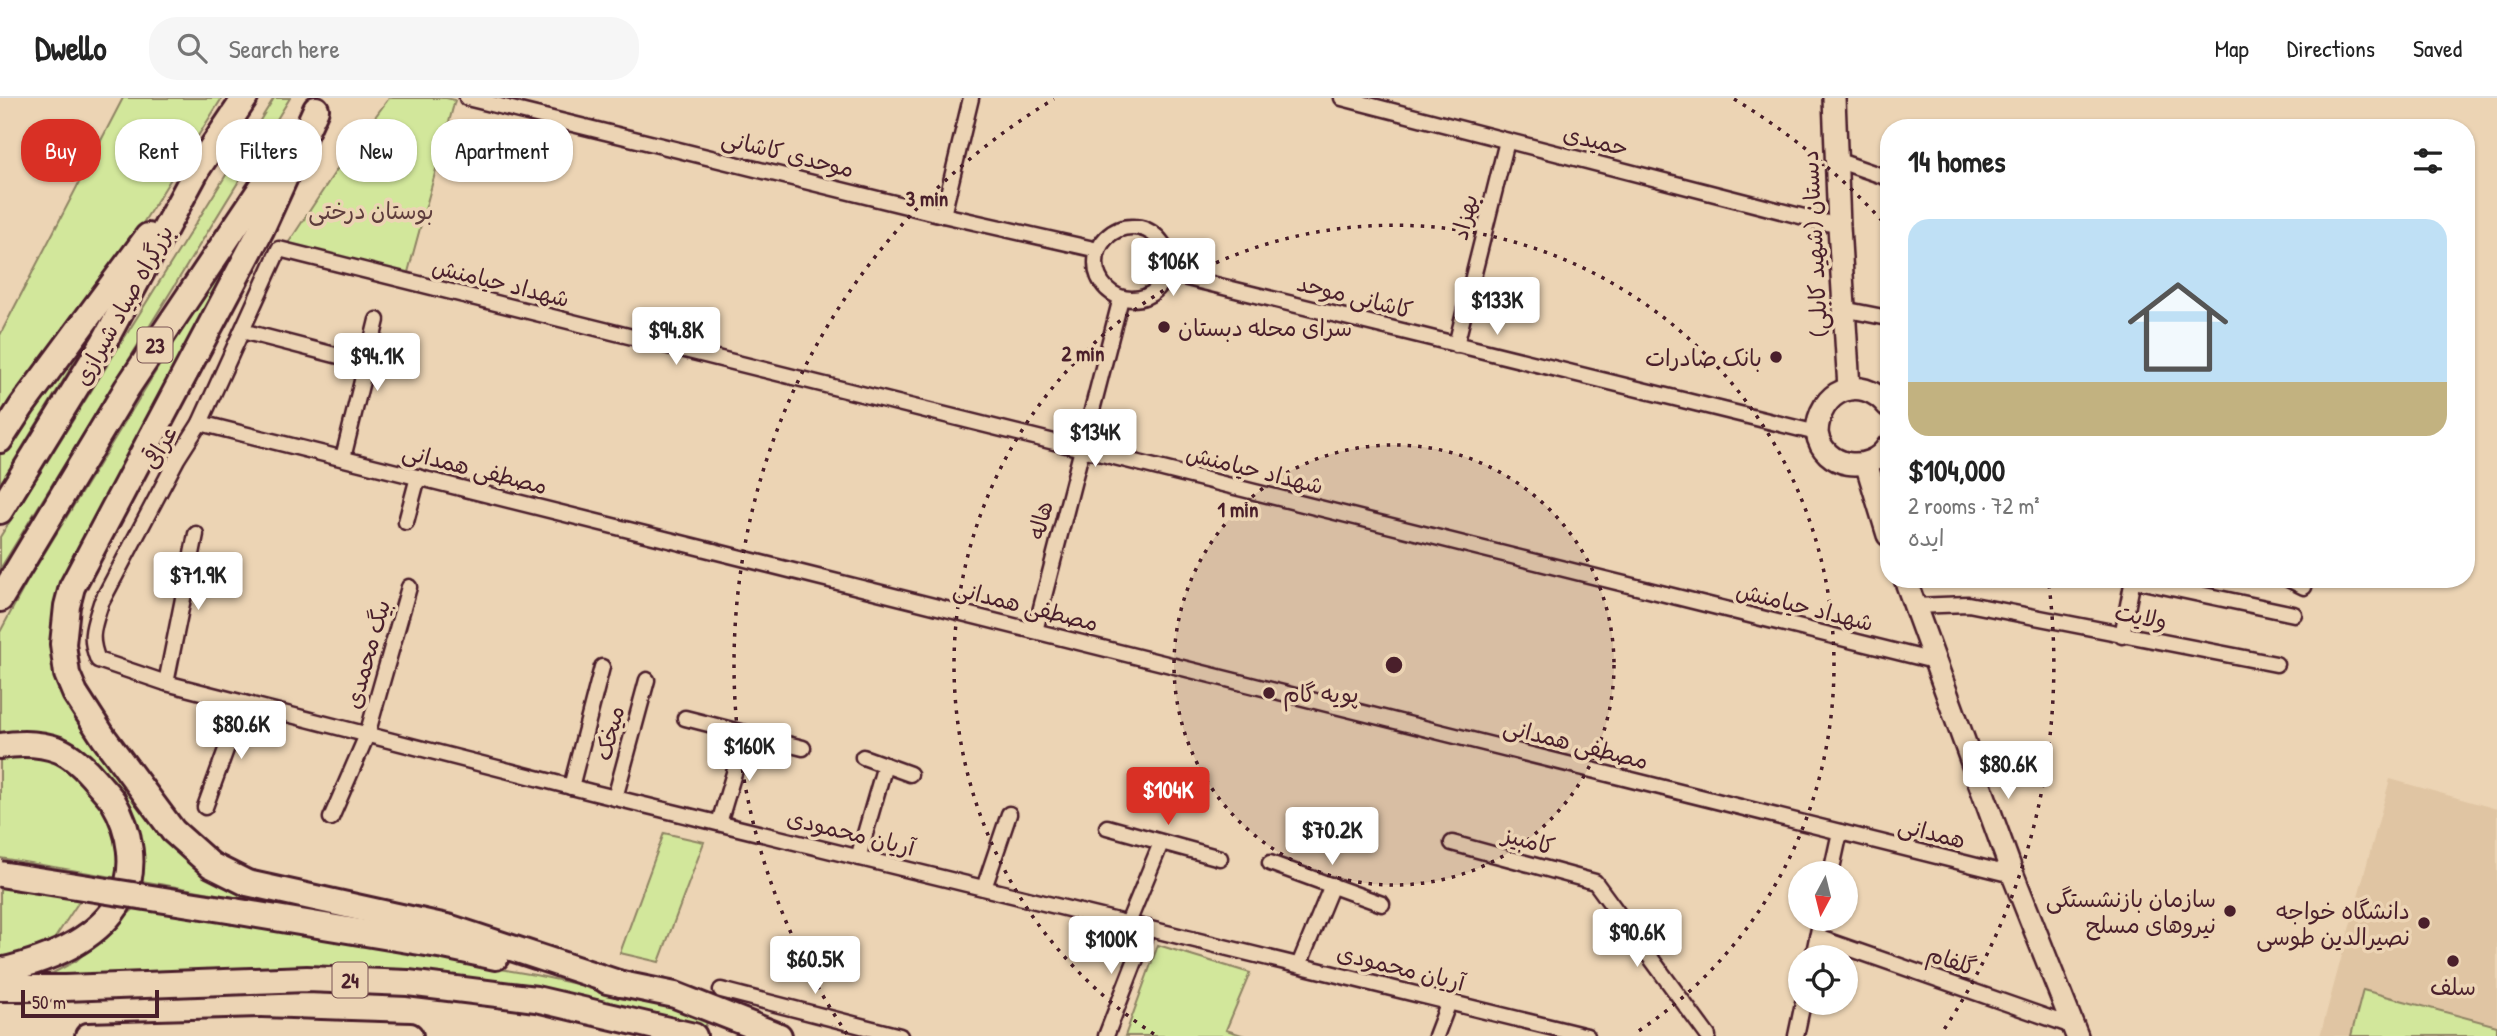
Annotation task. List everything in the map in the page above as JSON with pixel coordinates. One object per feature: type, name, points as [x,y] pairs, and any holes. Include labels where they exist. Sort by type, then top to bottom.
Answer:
[{"type":"highway","name":"بزرگراه صیاد شیرازی","points":[[202,162],[245,98]]},
{"type":"highway","name":"بزرگراه صیاد شیرازی","points":[[0,598],[127,388],[319,104]]},
{"type":"highway","points":[[319,104],[261,230],[72,587],[64,624],[63,644],[68,674],[75,692],[104,738],[173,831],[211,865],[247,883],[452,928],[621,984]]},
{"type":"highway","points":[[0,440],[22,406],[188,182]]},
{"type":"highway","name":"بزرگراه صیاد شیرازی","points":[[0,511],[104,342],[190,182]]},
{"type":"highway","points":[[0,746],[37,745],[60,750],[84,767],[113,801],[129,844],[131,863],[129,880],[122,898],[91,933],[64,950],[29,965],[0,971]]},
{"type":"highway","points":[[0,874],[444,946],[675,995],[779,1036]]},
{"type":"highway","name":"24","points":[[0,988],[307,979],[408,983],[536,999],[694,1036]]},
{"type":"highway","points":[[88,1036],[261,1031],[410,1036]]},
{"type":"main road","name":"دبستان (شهید کابلی)","points":[[1834,98],[1849,388]]},
{"type":"main road","points":[[1880,398],[1863,389],[1849,388],[1835,394],[1819,416],[1816,433],[1823,450],[1833,458],[1851,465],[1866,463],[1880,456]]},
{"type":"main road","points":[[1866,463],[1880,508]]},
{"type":"main road","points":[[1908,588],[2012,875],[2075,1031]]},
{"type":"street","name":"موحدی کاشانی","points":[[467,98],[943,215],[1098,250]]},
{"type":"street","points":[[943,215],[971,98]]},
{"type":"street","name":"حمیدی","points":[[1342,98],[1839,226]]},
{"type":"street","name":"بهزاد","points":[[1456,345],[1507,141]]},
{"type":"street","points":[[1836,160],[1880,175]]},
{"type":"street","points":[[1135,227],[1147,230],[1164,246],[1168,270],[1164,282],[1156,291],[1145,298],[1133,300],[1110,293],[1102,285],[1095,262],[1104,240],[1113,232],[1135,227]]},
{"type":"street","name":"عراقی","points":[[106,664],[97,660],[91,638],[101,603],[177,459],[200,423],[279,249]]},
{"type":"street","name":"شهداد حیامنش","points":[[279,249],[1934,661]]},
{"type":"street","name":"کاشانی موحد","points":[[1168,270],[1179,276],[1816,433]]},
{"type":"street","name":"هاله","points":[[1035,631],[1121,298]]},
{"type":"street","points":[[1843,309],[1880,316]]},
{"type":"street","points":[[342,458],[377,320]]},
{"type":"street","points":[[242,331],[366,363]]},
{"type":"street","name":"مصطفی همدانی","points":[[200,423],[1840,832]]},
{"type":"street","points":[[406,522],[418,477]]},
{"type":"street","points":[[166,683],[196,534]]},
{"type":"street","name":"بیگ محمدی","points":[[331,818],[368,735],[410,587]]},
{"type":"street","points":[[2122,636],[2131,588]]},
{"type":"street","points":[[2170,588],[2294,614]]},
{"type":"street","name":"ولایت","points":[[1914,606],[1968,604],[2276,664]]},
{"type":"street","name":"آریان محمودی","points":[[106,664],[166,683],[571,787],[1587,1036]]},
{"type":"street","points":[[571,787],[602,667]]},
{"type":"street","name":"میخک","points":[[615,798],[648,680]]},
{"type":"street","points":[[205,807],[243,703]]},
{"type":"street","points":[[685,718],[803,748]]},
{"type":"street","points":[[719,824],[746,733]]},
{"type":"street","points":[[863,757],[910,774]]},
{"type":"street","points":[[859,858],[885,765]]},
{"type":"street","points":[[985,888],[1009,814]]},
{"type":"street","points":[[1107,827],[1220,858]]},
{"type":"street","points":[[1834,861],[1840,832]]},
{"type":"street","name":"همدانی","points":[[1840,832],[2012,875]]},
{"type":"street","name":"کامبیز","points":[[1452,842],[1595,882],[1708,1036]]},
{"type":"street","points":[[1128,923],[1161,843]]},
{"type":"street","points":[[1270,863],[1382,904]]},
{"type":"street","points":[[1300,965],[1332,885]]},
{"type":"street","points":[[1106,1036],[1148,928]]},
{"type":"street","points":[[1815,945],[1818,931]]},
{"type":"street","name":"گلفام","points":[[1817,937],[2075,1031]]},
{"type":"street","points":[[721,990],[900,1036]]},
{"type":"street","points":[[1436,1036],[1449,1002]]},
{"type":"street","points":[[1796,1036],[1800,1015]]},
{"type":"shaded area","name":"دانشگاه خواجه نصیرالدین طوسی","points":[[2390,779],[2497,809],[2497,1036],[2320,1036]]},
{"type":"green space","points":[[123,98],[222,98],[202,130],[202,119],[115,119],[115,182],[169,182],[0,429],[0,335],[79,182],[101,182],[101,140]]},
{"type":"green space","points":[[274,98],[290,98],[277,119],[261,119]]},
{"type":"green space","name":"بوستان درختی","points":[[389,98],[455,100],[450,119],[431,119],[433,182],[407,276],[285,248],[336,171],[336,182],[417,182],[417,119],[374,119]]},
{"type":"green space","points":[[222,182],[238,182],[0,569],[0,537]]},
{"type":"green space","points":[[265,193],[237,259],[66,584],[78,713],[245,892],[257,901],[142,881],[137,845],[105,780],[0,738],[0,632],[28,580]]},
{"type":"green space","points":[[119,289],[0,484],[0,451]]},
{"type":"green space","points":[[36,751],[71,765],[110,813],[125,879],[0,858],[0,753]]},
{"type":"green space","points":[[664,833],[704,842],[659,962],[620,953]]},
{"type":"green space","points":[[0,884],[82,897],[49,947],[0,960]]},
{"type":"green space","points":[[136,907],[535,975],[632,996],[709,1018],[705,1027],[582,998],[9,981],[53,973],[76,961]]},
{"type":"green space","points":[[1158,945],[1250,973],[1226,1030],[1245,1036],[1125,1036]]},
{"type":"green space","points":[[2363,990],[2497,1026],[2497,1036],[2351,1036]]},
{"type":"place","name":"سرای محله دبستان","points":[[1164,327]]},
{"type":"place","name":"بانک صادرات","points":[[1776,357]]},
{"type":"place","name":"پویه گام","points":[[1269,693]]},
{"type":"place","name":"سازمان بازنشستگی نیروهای مسلح","points":[[2230,911]]},
{"type":"place","name":"دانشگاه خواجه نصیرالدین طوسی","points":[[2424,923]]},
{"type":"place","name":"سلف","points":[[2453,961]]}]
